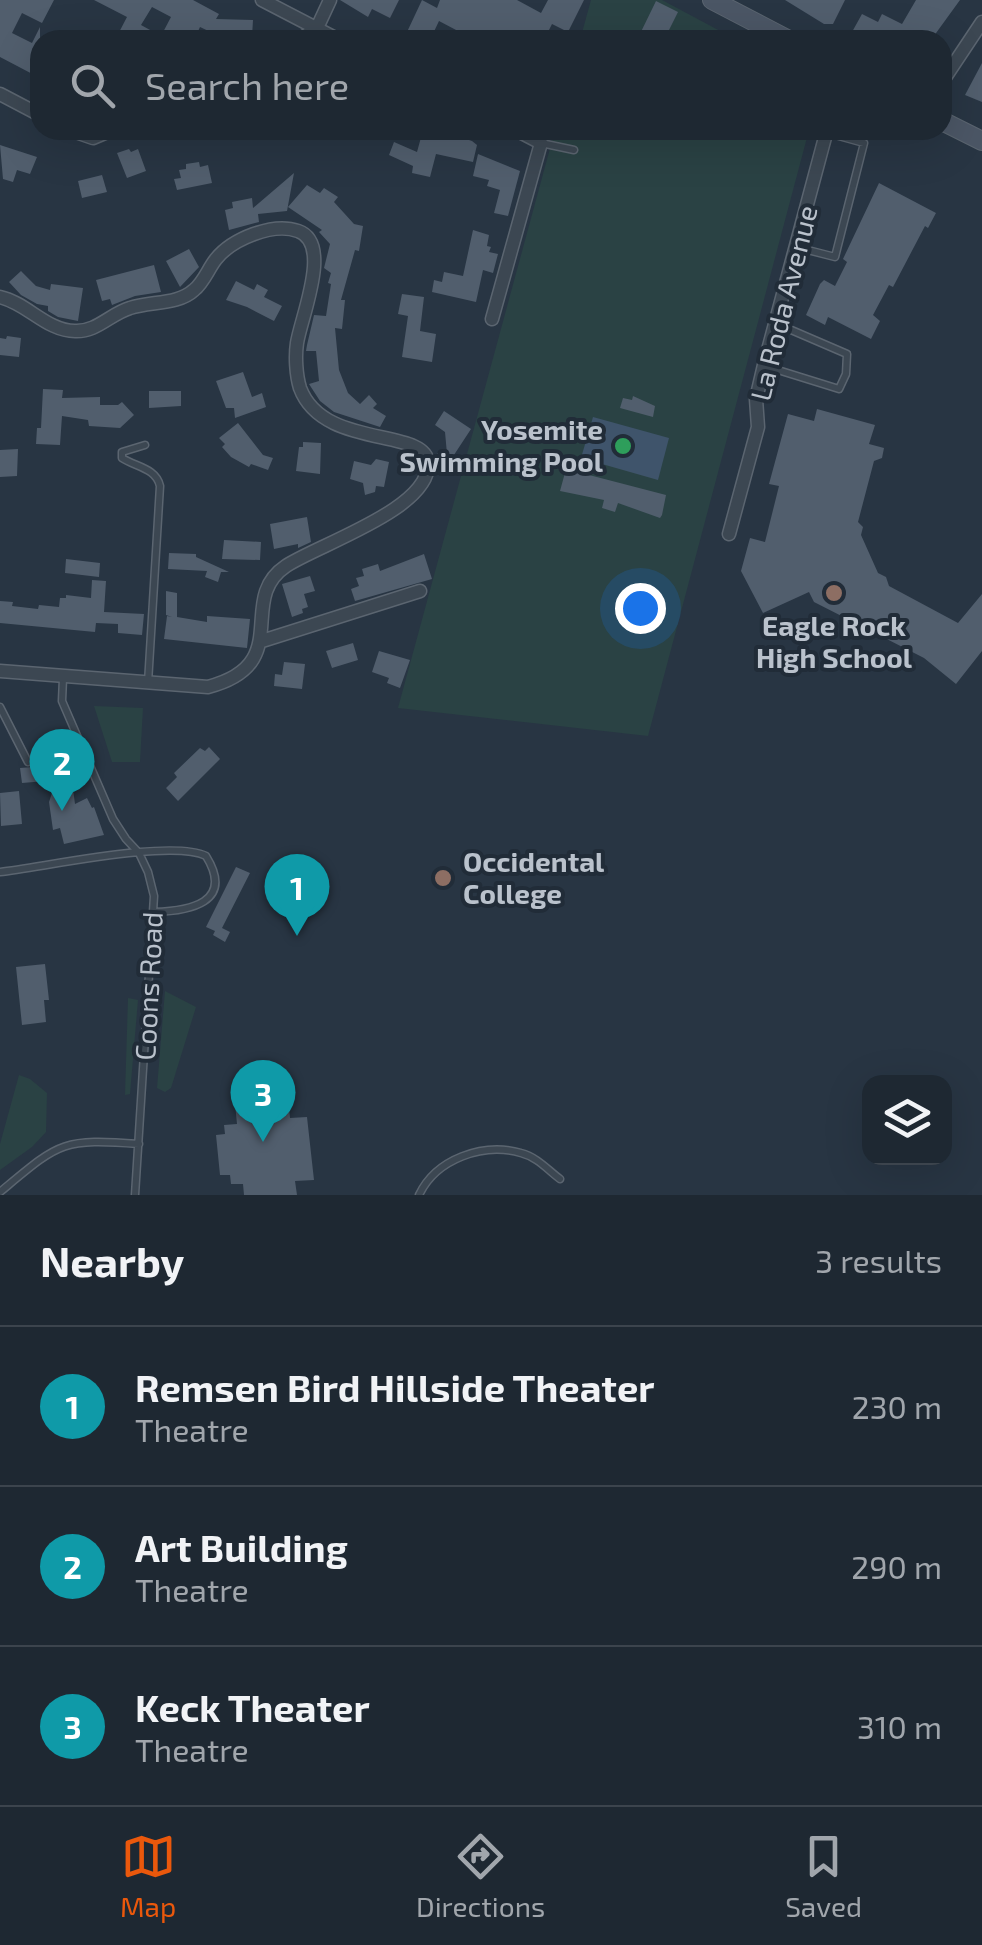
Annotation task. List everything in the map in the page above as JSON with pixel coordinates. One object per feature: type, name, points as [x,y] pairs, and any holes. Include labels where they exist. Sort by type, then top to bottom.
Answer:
[{"type":"street","points":[[262,0],[321,30]]},
{"type":"street","points":[[314,30],[330,0]]},
{"type":"street","points":[[712,0],[770,30]]},
{"type":"street","points":[[952,67],[982,22]]},
{"type":"street","points":[[0,94],[30,110]]},
{"type":"street","points":[[952,126],[982,142]]},
{"type":"street","points":[[492,319],[542,143],[536,140]]},
{"type":"street","name":"La Roda Avenue","points":[[729,534],[758,427],[756,400],[764,365],[825,140]]},
{"type":"street","points":[[0,298],[59,328],[74,332],[89,329],[132,307],[180,298],[193,291],[218,256],[242,240],[281,229],[299,231],[314,248],[314,269],[297,345],[299,386],[309,404],[328,422],[350,431],[410,443],[422,449],[428,460],[421,485],[388,514],[297,560],[272,578],[262,608],[262,642],[250,665],[226,683],[208,688],[0,671]]},
{"type":"street","points":[[262,642],[420,591]]},
{"type":"lane","points":[[796,248],[835,258],[864,142],[857,140]]},
{"type":"lane","points":[[542,143],[574,150]]},
{"type":"lane","points":[[764,365],[839,389],[846,374],[847,354],[775,323]]},
{"type":"lane","points":[[145,445],[122,452],[122,458],[152,472],[160,486],[148,684]]},
{"type":"lane","name":"Coons Road","points":[[64,678],[62,701],[120,831],[140,853],[148,872],[154,912],[134,1195]]},
{"type":"lane","points":[[0,708],[28,762]]},
{"type":"lane","points":[[0,872],[140,853],[197,852],[206,856],[213,867],[213,891],[207,900],[185,911],[154,912]]},
{"type":"lane","points":[[0,1192],[46,1154],[62,1146],[88,1140],[139,1144]]},
{"type":"lane","points":[[418,1195],[434,1173],[486,1149],[521,1152],[560,1179]]},
{"type":"green space","points":[[591,0],[662,0],[718,30],[583,30]]},
{"type":"green space","points":[[552,140],[806,140],[648,736],[398,708]]},
{"type":"green space","points":[[94,706],[143,708],[140,762],[112,762]]},
{"type":"green space","points":[[165,991],[196,1007],[171,1088],[165,1092],[157,1088]]},
{"type":"green space","points":[[128,998],[138,1000],[130,1094],[125,1095]]},
{"type":"green space","points":[[19,1075],[47,1093],[46,1132],[0,1170],[0,1144]]},
{"type":"water","points":[[593,417],[669,438],[658,480],[581,458]]},
{"type":"building","points":[[0,0],[54,0],[42,23],[22,13],[12,33],[30,42],[30,73],[0,57]]},
{"type":"building","points":[[94,0],[193,0],[219,14],[216,19],[253,20],[252,30],[164,30],[171,17],[152,7],[141,25],[150,30],[120,30],[127,17]]},
{"type":"building","points":[[340,0],[399,0],[390,18],[372,9],[368,17]]},
{"type":"building","points":[[422,0],[437,8],[440,0],[517,0],[541,13],[548,0],[584,0],[569,30],[552,24],[549,30],[456,30],[439,21],[435,30],[408,30]]},
{"type":"building","points":[[785,0],[845,0],[833,24],[824,24]]},
{"type":"building","points":[[916,0],[960,0],[938,30],[853,30],[862,14],[878,22],[882,14],[902,24]]},
{"type":"building","points":[[656,1],[678,12],[669,30],[642,30]]},
{"type":"building","points":[[982,63],[982,102],[965,95]]},
{"type":"building","points":[[420,140],[469,140],[477,145],[473,162],[436,154],[430,177],[412,173],[413,166],[389,155],[394,142],[417,152]]},
{"type":"building","points":[[0,145],[37,157],[30,174],[17,170],[13,182],[3,179]]},
{"type":"building","points":[[138,149],[146,171],[127,178],[117,153]]},
{"type":"building","points":[[478,154],[520,171],[508,216],[494,213],[500,190],[487,186],[489,180],[473,176]]},
{"type":"building","points":[[199,162],[200,167],[208,165],[212,183],[177,190],[174,179],[181,178],[179,170]]},
{"type":"building","points":[[294,173],[287,211],[258,214],[259,222],[229,230],[225,210],[233,208],[232,202],[252,198],[253,208]]},
{"type":"building","points":[[102,175],[107,192],[82,198],[78,181]]},
{"type":"building","points":[[879,183],[936,213],[873,315],[880,321],[871,339],[828,317],[825,325],[806,315],[824,280],[835,286],[847,262],[843,259]]},
{"type":"building","points":[[307,185],[320,193],[324,188],[338,197],[334,202],[354,224],[363,226],[359,251],[355,250],[341,300],[345,300],[342,329],[335,328],[339,370],[348,393],[360,404],[369,395],[377,404],[373,408],[386,416],[380,427],[334,412],[320,401],[309,384],[319,381],[316,351],[306,351],[307,345],[314,315],[326,316],[331,273],[324,268],[330,244],[319,232],[322,230],[288,207]]},
{"type":"building","points":[[473,230],[489,235],[489,252],[498,254],[493,273],[483,270],[476,302],[432,292],[434,280],[442,282],[444,272],[463,276]]},
{"type":"building","points":[[189,249],[199,267],[180,287],[166,261]]},
{"type":"building","points":[[154,265],[161,292],[112,305],[110,299],[102,301],[96,280]]},
{"type":"building","points":[[21,271],[36,286],[50,290],[51,284],[83,288],[78,321],[58,317],[48,311],[48,306],[21,295],[9,282]]},
{"type":"building","points":[[236,281],[254,290],[257,284],[268,290],[264,297],[282,306],[274,321],[226,300]]},
{"type":"building","points":[[402,294],[424,297],[420,331],[436,334],[432,362],[402,357],[408,316],[398,314]]},
{"type":"building","points":[[0,338],[21,338],[19,357],[0,355]]},
{"type":"building","points":[[243,372],[252,397],[262,393],[266,407],[235,418],[234,408],[226,408],[216,381]]},
{"type":"building","points":[[43,389],[63,390],[62,398],[100,397],[100,405],[122,402],[134,415],[120,428],[89,426],[88,420],[62,416],[60,445],[36,444]]},
{"type":"building","points":[[149,391],[181,391],[181,406],[149,408]]},
{"type":"building","points":[[633,396],[655,406],[653,417],[620,408],[623,398],[632,400]]},
{"type":"building","points":[[817,409],[875,425],[869,444],[884,448],[882,458],[874,461],[858,522],[878,573],[886,577],[889,586],[958,623],[982,594],[982,651],[956,684],[924,658],[814,602],[809,592],[763,613],[741,571],[750,538],[765,542],[779,486],[769,484],[788,414],[814,421]]},
{"type":"building","points":[[444,411],[471,429],[452,458],[452,468],[437,467],[437,453],[447,454],[445,432],[435,425]]},
{"type":"building","points":[[238,423],[263,455],[273,458],[268,470],[251,464],[249,467],[222,447],[225,444],[219,438]]},
{"type":"building","points":[[303,442],[321,443],[320,474],[296,471]]},
{"type":"building","points":[[18,449],[17,476],[0,477],[0,450]]},
{"type":"building","points":[[376,459],[389,462],[384,487],[376,486],[375,492],[365,495],[363,483],[350,479],[354,461],[371,465]]},
{"type":"building","points":[[566,469],[666,495],[662,515],[660,518],[618,503],[615,512],[602,508],[604,500],[560,491]]},
{"type":"building","points":[[307,517],[311,542],[298,548],[298,544],[274,549],[270,524]]},
{"type":"building","points":[[224,540],[261,542],[260,560],[222,559]]},
{"type":"building","points":[[169,553],[196,554],[229,572],[221,572],[218,582],[205,577],[207,571],[168,569]]},
{"type":"building","points":[[424,554],[432,579],[355,601],[351,589],[359,586],[356,578],[364,576],[362,569],[378,564],[380,571]]},
{"type":"building","points":[[66,559],[100,563],[99,577],[65,573]]},
{"type":"building","points":[[310,576],[315,591],[304,594],[308,607],[292,617],[282,584]]},
{"type":"building","points":[[92,580],[106,581],[104,612],[144,614],[142,635],[118,633],[118,624],[96,623],[95,632],[0,623],[0,601],[38,609],[39,605],[59,607],[60,598],[66,595],[91,598]]},
{"type":"building","points":[[166,591],[177,593],[177,617],[207,622],[207,616],[250,619],[247,648],[164,639],[167,616],[172,617],[166,615]]},
{"type":"building","points":[[353,643],[358,660],[332,668],[326,651]]},
{"type":"building","points":[[379,651],[410,660],[400,688],[387,683],[389,678],[372,672]]},
{"type":"building","points":[[284,662],[305,664],[302,689],[274,686],[275,674],[282,675]]},
{"type":"building","points":[[209,747],[220,759],[178,801],[166,788],[177,777],[174,773],[200,748],[205,751]]},
{"type":"building","points":[[46,766],[46,781],[22,783],[20,768]]},
{"type":"building","points":[[71,774],[75,804],[87,798],[104,835],[64,844],[60,828],[53,830],[49,802],[53,790]]},
{"type":"building","points":[[19,791],[22,824],[1,826],[0,793]]},
{"type":"building","points":[[236,867],[250,873],[222,928],[230,932],[225,942],[206,927]]},
{"type":"building","points":[[45,964],[49,1000],[44,1000],[46,1022],[22,1025],[16,967]]},
{"type":"building","points":[[287,1088],[290,1118],[307,1117],[314,1180],[295,1181],[297,1195],[244,1195],[243,1184],[231,1184],[230,1175],[220,1175],[216,1135],[225,1134],[224,1125],[237,1124],[234,1093]]},
{"type":"place","name":"Yosemite Swimming Pool","points":[[623,446]]},
{"type":"place","name":"Eagle Rock High School","points":[[834,593]]},
{"type":"place","name":"Art Building","points":[[62,811]]},
{"type":"place","name":"Occidental College","points":[[443,878]]},
{"type":"place","name":"Remsen Bird Hillside Theater","points":[[297,936]]},
{"type":"place","name":"Keck Theater","points":[[263,1142]]}]
